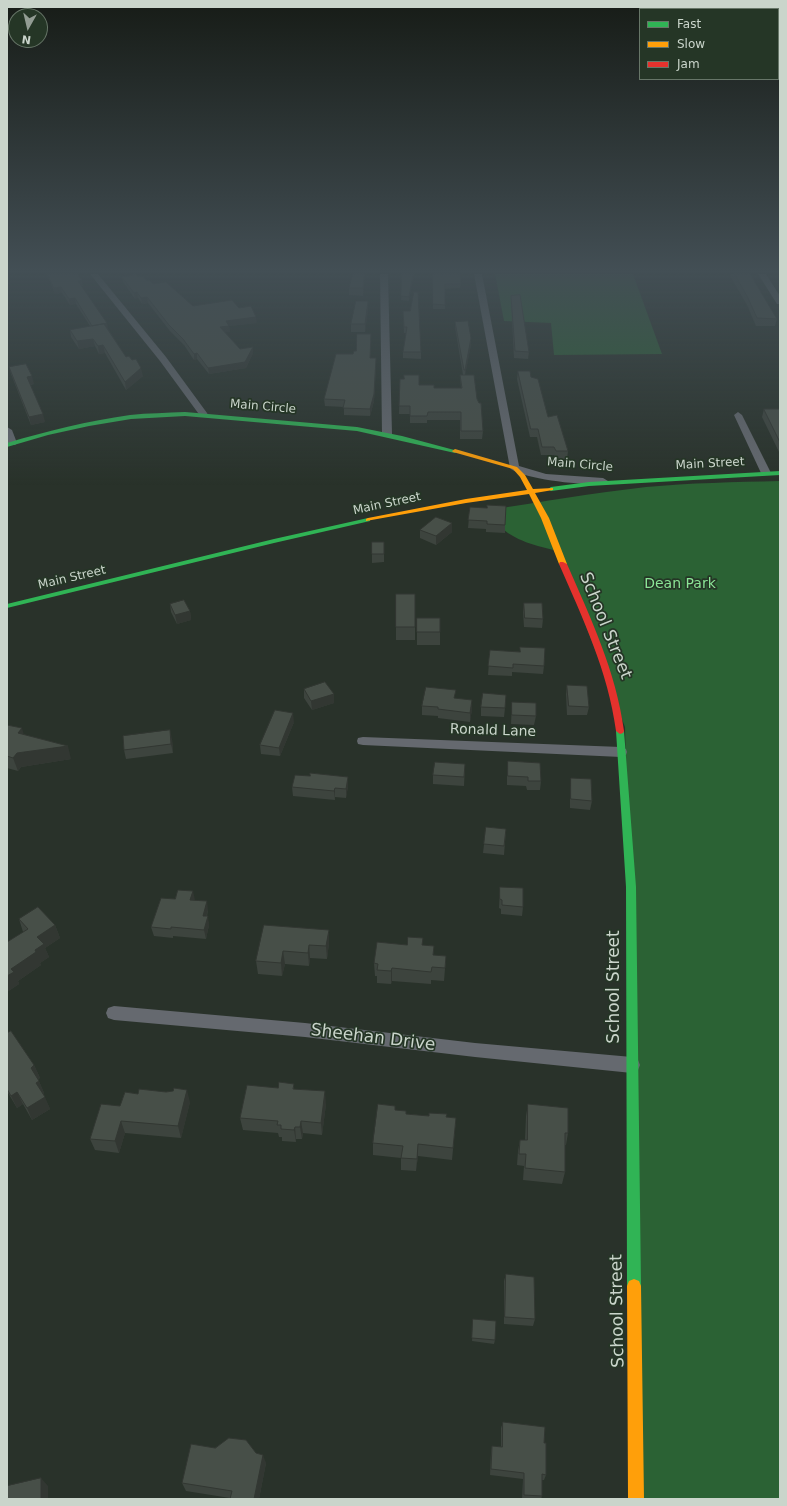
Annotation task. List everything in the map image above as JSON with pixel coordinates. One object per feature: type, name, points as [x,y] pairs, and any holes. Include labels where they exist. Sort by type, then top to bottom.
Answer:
[{"type":"street","points":[[151,344],[204,415]]},
{"type":"street","points":[[385,344],[387,434]]},
{"type":"street","points":[[491,344],[515,468],[523,476],[530,492]]},
{"type":"street","name":"Main Circle","points":[[10,444],[62,429],[107,421],[173,414],[204,415],[296,423],[387,434],[443,447],[521,471],[554,477],[620,482]]},
{"type":"street","points":[[738,415],[766,473]]},
{"type":"street","points":[[7,430],[10,444]]},
{"type":"street","name":"Main Street","points":[[7,606],[274,541],[406,512],[488,497],[589,484],[780,473]]},
{"type":"street","name":"School Street","points":[[530,492],[545,518],[557,551],[606,665],[612,683],[619,724],[631,887],[636,1499]]},
{"type":"street","name":"Ronald Lane","points":[[363,741],[621,752]]},
{"type":"street","name":"Sheehan Drive","points":[[114,1013],[305,1030],[632,1065]]},
{"type":"green space","points":[[553,344],[658,344],[662,354],[554,355]]},
{"type":"green space","name":"Dean Park","points":[[780,481],[780,1499],[643,1499],[625,727],[557,551],[526,542],[511,535],[499,525],[488,510],[646,487]]},
{"type":"building","points":[[97,344],[118,344],[126,357],[129,356],[132,360],[136,359],[141,368],[125,382],[103,345],[98,346]]},
{"type":"building","points":[[187,344],[236,344],[240,349],[253,347],[245,362],[208,368],[197,353],[194,354]]},
{"type":"building","points":[[356,344],[371,344],[370,358],[376,358],[374,394],[370,409],[343,408],[345,400],[324,399],[336,354],[353,354],[354,351],[356,351]]},
{"type":"building","points":[[404,344],[421,344],[421,352],[403,352]]},
{"type":"building","points":[[459,344],[470,344],[465,370]]},
{"type":"building","points":[[515,344],[528,344],[529,352],[515,351]]},
{"type":"building","points":[[26,364],[32,376],[27,377],[43,414],[29,417],[9,367]]},
{"type":"building","points":[[518,371],[530,371],[531,377],[538,379],[548,417],[557,415],[568,451],[556,451],[554,447],[542,447],[538,429],[531,429]]},
{"type":"building","points":[[404,375],[419,375],[419,385],[434,385],[434,388],[462,388],[460,375],[474,375],[477,399],[479,403],[481,403],[483,431],[461,431],[461,412],[428,412],[427,416],[410,416],[410,406],[399,406],[400,379],[404,379]]},
{"type":"building","points":[[764,409],[780,409],[780,442]]},
{"type":"building","points":[[487,505],[506,506],[505,525],[487,524],[487,521],[468,520],[470,507],[487,508]]},
{"type":"building","points":[[436,517],[452,523],[436,536],[420,530]]},
{"type":"building","points":[[372,542],[384,542],[384,554],[372,554]]},
{"type":"building","points":[[396,594],[415,594],[415,627],[396,627]]},
{"type":"building","points":[[184,600],[190,611],[175,615],[170,604]]},
{"type":"building","points":[[524,603],[542,603],[543,619],[525,618]]},
{"type":"building","points":[[417,618],[440,618],[440,632],[417,632]]},
{"type":"building","points":[[520,647],[545,648],[544,666],[513,664],[513,668],[488,666],[490,650],[520,652]]},
{"type":"building","points":[[325,682],[334,694],[311,701],[304,689]]},
{"type":"building","points":[[567,685],[587,686],[589,707],[569,706]]},
{"type":"building","points":[[426,687],[456,690],[454,698],[472,700],[470,713],[438,709],[438,707],[422,706]]},
{"type":"building","points":[[483,693],[506,695],[505,708],[481,707]]},
{"type":"building","points":[[512,702],[536,703],[536,716],[512,715]]},
{"type":"building","points":[[275,710],[293,713],[279,748],[260,745]]},
{"type":"building","points":[[7,725],[22,728],[18,733],[68,746],[17,753],[13,758],[7,756]]},
{"type":"building","points":[[170,730],[171,744],[124,750],[123,736]]},
{"type":"building","points":[[508,761],[540,763],[541,781],[528,781],[528,777],[508,776]]},
{"type":"building","points":[[435,762],[465,764],[464,777],[433,775]]},
{"type":"building","points":[[310,773],[348,777],[346,789],[335,788],[334,791],[292,787],[295,775],[310,776]]},
{"type":"building","points":[[571,778],[591,779],[592,801],[571,799]]},
{"type":"building","points":[[486,827],[506,829],[504,846],[484,844]]},
{"type":"building","points":[[500,887],[523,888],[523,907],[502,905],[502,900],[500,899]]},
{"type":"building","points":[[178,890],[193,891],[190,900],[207,901],[203,916],[208,916],[204,930],[151,927],[161,898],[175,899]]},
{"type":"building","points":[[38,907],[55,925],[37,937],[44,944],[35,950],[36,952],[11,969],[14,972],[7,976],[7,942],[28,929],[19,919]]},
{"type":"building","points":[[264,925],[329,930],[326,946],[309,945],[308,953],[283,951],[281,963],[256,961]]},
{"type":"building","points":[[408,937],[423,938],[422,945],[434,946],[433,955],[446,956],[445,968],[432,967],[431,972],[392,968],[391,971],[377,970],[378,964],[374,963],[377,942],[407,945]]},
{"type":"building","points":[[11,1031],[34,1065],[31,1068],[39,1081],[36,1083],[45,1097],[27,1108],[17,1092],[11,1096],[7,1089],[7,1033]]},
{"type":"building","points":[[279,1082],[294,1084],[293,1089],[325,1091],[321,1123],[301,1121],[300,1127],[295,1127],[294,1130],[281,1129],[281,1125],[277,1125],[278,1121],[240,1118],[247,1085],[278,1088]]},
{"type":"building","points":[[174,1088],[187,1090],[178,1126],[121,1121],[115,1141],[90,1139],[101,1104],[120,1106],[125,1092],[138,1094],[139,1089],[166,1092],[173,1091]]},
{"type":"building","points":[[378,1104],[395,1106],[395,1110],[406,1111],[406,1114],[429,1116],[429,1113],[447,1114],[446,1117],[456,1118],[453,1148],[418,1144],[417,1159],[401,1158],[403,1146],[373,1143]]},
{"type":"building","points":[[528,1104],[568,1108],[568,1133],[565,1133],[565,1172],[525,1168],[526,1154],[519,1154],[520,1140],[527,1140]]},
{"type":"building","points":[[506,1274],[534,1277],[535,1319],[505,1317]]},
{"type":"building","points":[[473,1319],[496,1321],[495,1340],[472,1338]]},
{"type":"building","points":[[503,1422],[545,1427],[544,1443],[546,1443],[546,1475],[542,1474],[542,1496],[524,1495],[524,1473],[491,1469],[492,1446],[502,1447]]},
{"type":"building","points":[[229,1438],[246,1440],[256,1453],[263,1455],[254,1499],[230,1499],[232,1491],[182,1483],[191,1444],[215,1448]]},
{"type":"building","points":[[41,1478],[41,1499],[7,1499],[7,1486]]},
{"type":"traffic: fast","points":[[7,445],[47,433],[89,424],[131,417],[185,414],[357,429],[455,451]]},
{"type":"traffic: fast","points":[[551,489],[589,484],[780,473]]},
{"type":"traffic: fast","points":[[7,606],[274,541],[368,520]]},
{"type":"traffic: fast","points":[[620,731],[631,887],[634,1286]]},
{"type":"traffic: slow","points":[[455,451],[515,468],[523,476],[545,518],[563,564]]},
{"type":"traffic: slow","points":[[368,520],[466,501],[551,489]]},
{"type":"traffic: slow","points":[[634,1286],[636,1499]]},
{"type":"traffic: jam","points":[[563,564],[606,666],[617,709],[620,731]]}]
